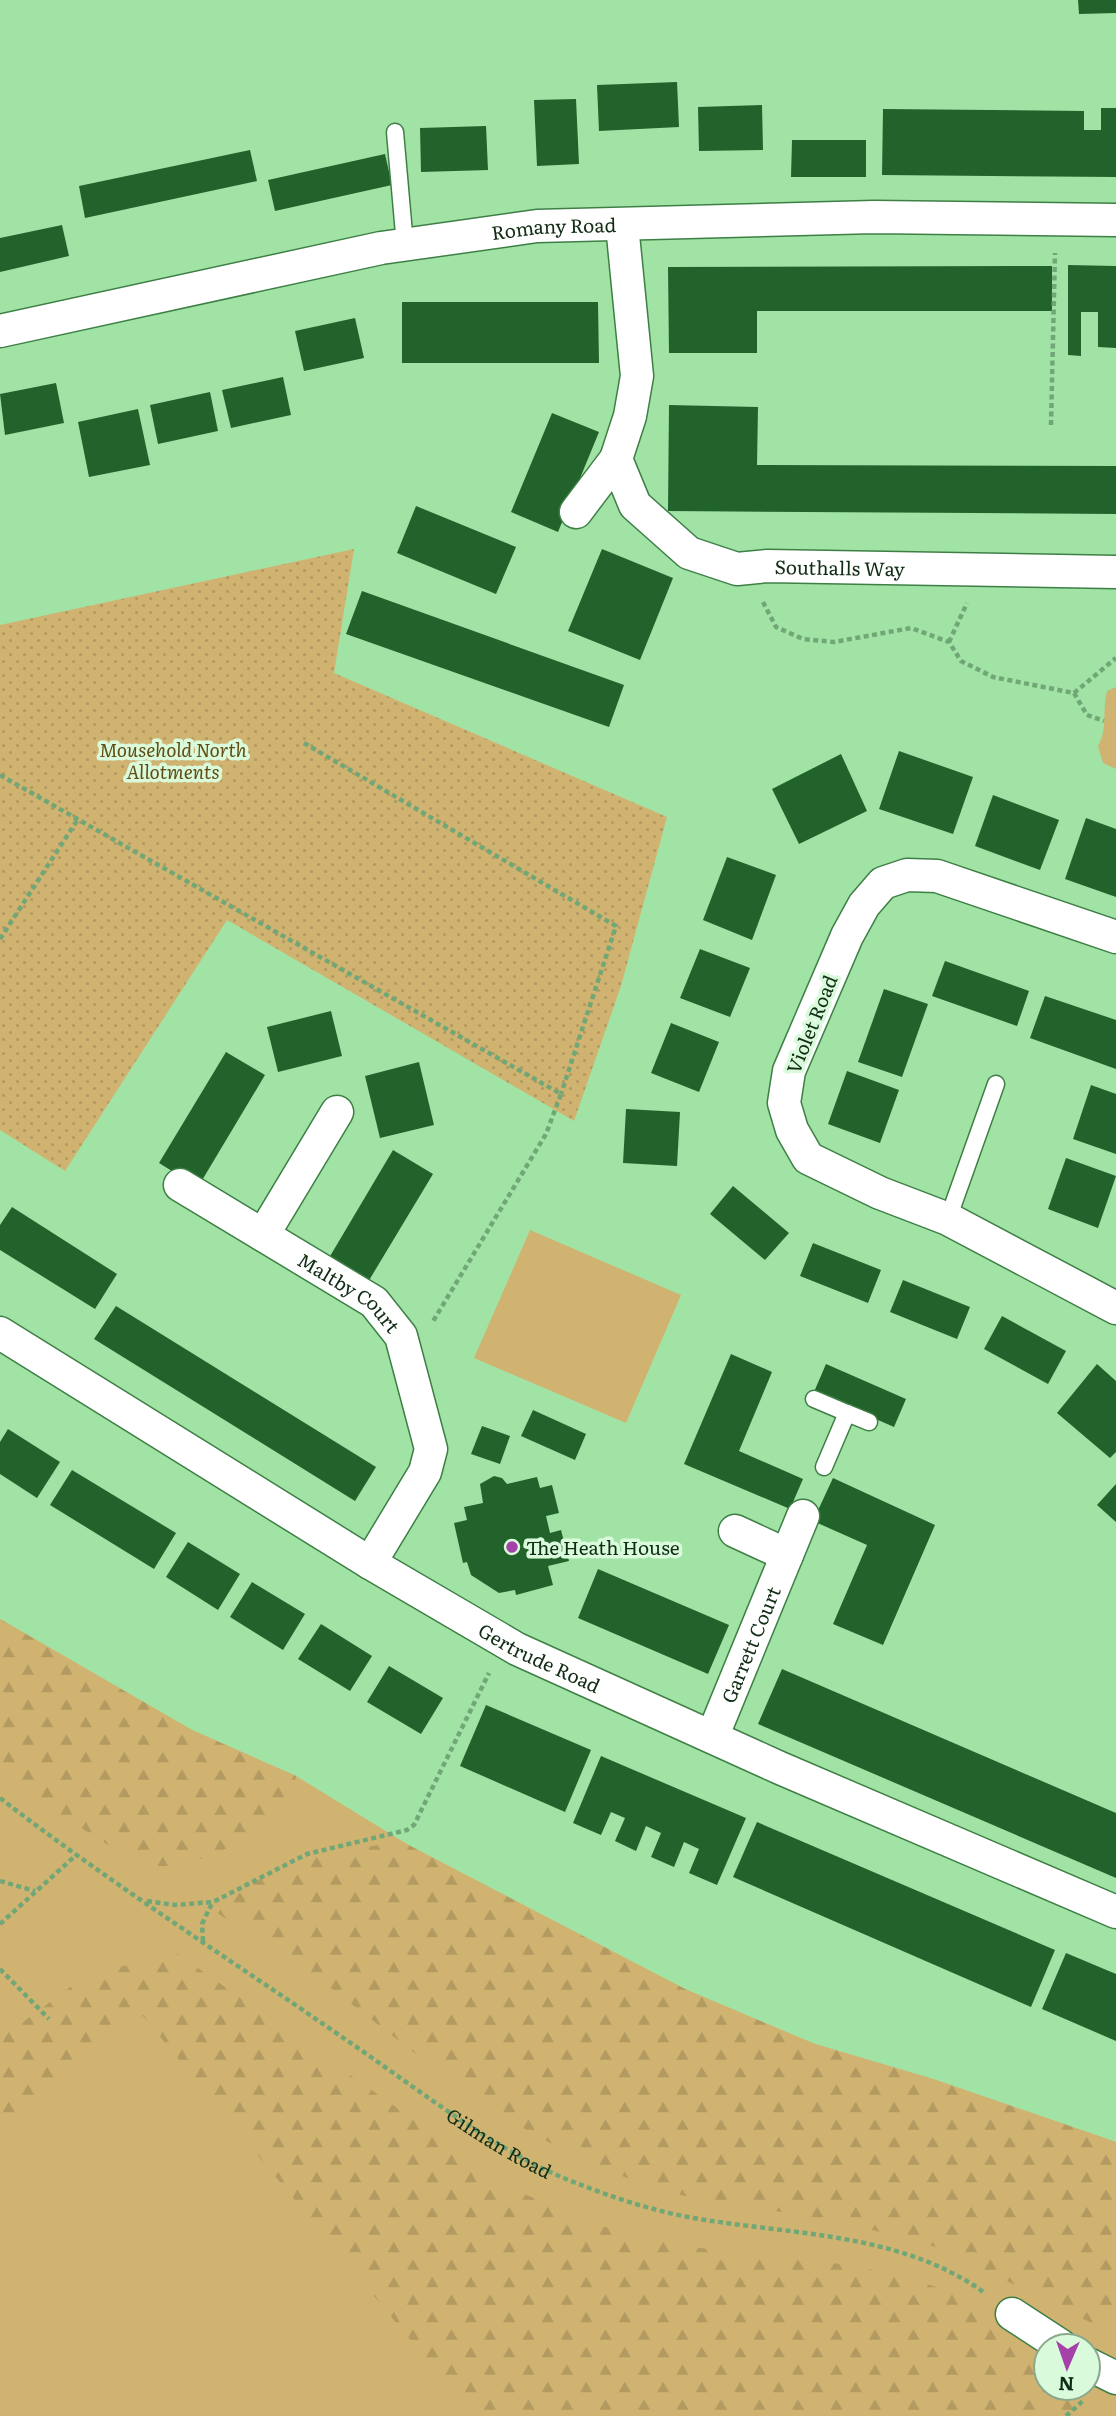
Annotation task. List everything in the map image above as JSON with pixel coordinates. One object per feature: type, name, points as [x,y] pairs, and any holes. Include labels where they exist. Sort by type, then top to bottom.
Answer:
[{"type":"street","name":"Romany Road","points":[[0,331],[161,294],[405,245],[537,226],[874,217],[1116,220]]},
{"type":"street","points":[[576,512],[616,459],[637,376],[622,225]]},
{"type":"street","name":"Southalls Way","points":[[616,459],[635,505],[689,553],[737,569],[767,566],[1116,572]]},
{"type":"street","name":"Violet Road","points":[[1116,937],[937,876],[907,875],[883,883],[864,905],[847,936],[789,1071],[784,1103],[792,1130],[808,1158],[880,1193],[948,1219],[1116,1308]]},
{"type":"street","points":[[263,1236],[337,1112]]},
{"type":"street","name":"Maltby Court","points":[[180,1185],[373,1302],[401,1336],[431,1449],[425,1472],[370,1563]]},
{"type":"street","name":"Gertrude Road","points":[[0,1333],[370,1563],[504,1642],[790,1772],[1116,1912]]},
{"type":"street","name":"Garrett Court","points":[[713,1735],[806,1510]]},
{"type":"street","points":[[735,1531],[787,1555]]},
{"type":"street","points":[[1012,2314],[1040,2332]]},
{"type":"lane","points":[[395,132],[405,245]]},
{"type":"lane","points":[[948,1219],[996,1084]]},
{"type":"lane","points":[[814,1398],[869,1422]]},
{"type":"lane","points":[[824,1467],[847,1413]]},
{"type":"path","points":[[1051,425],[1056,220]]},
{"type":"path","points":[[767,566],[762,600],[776,627],[803,639],[834,642],[911,628],[949,642],[961,661],[993,677],[1074,693],[1087,715],[1104,721]]},
{"type":"path","points":[[1074,693],[1116,658]]},
{"type":"path","points":[[304,743],[616,926],[546,1134],[408,1363]]},
{"type":"path","points":[[0,775],[561,1094]]},
{"type":"path","points":[[0,939],[78,819]]},
{"type":"path","points":[[146,1901],[175,1905],[213,1902],[307,1854],[407,1830],[414,1825],[504,1642]]},
{"type":"path","name":"Gilman Road","points":[[0,1798],[75,1856],[146,1901],[485,2134],[562,2177],[623,2201],[664,2212],[893,2249],[958,2274],[1012,2314]]},
{"type":"path","points":[[0,1924],[75,1856]]},
{"type":"path","points":[[0,1881],[35,1891]]},
{"type":"path","points":[[203,1941],[202,1924],[213,1902]]},
{"type":"path","points":[[0,1969],[49,2019]]},
{"type":"green space","name":"Mousehold North Allotments","points":[[354,549],[334,673],[667,817],[621,986],[574,1121],[227,920],[65,1171],[0,1130],[0,625]]},
{"type":"green space","points":[[1116,687],[1116,769],[1103,763],[1098,746],[1103,733],[1107,691]]},
{"type":"green space","points":[[530,1230],[681,1295],[626,1423],[474,1358]]},
{"type":"green space","points":[[0,1619],[192,1730],[296,1776],[433,1860],[687,1990],[815,2044],[933,2079],[1116,2142],[1116,2416],[0,2416]]},
{"type":"green space","points":[[0,1619],[192,1730],[296,1776],[292,1802],[264,1834],[182,1866],[141,1866],[17,1787],[0,1773]]},
{"type":"green space","points":[[401,1841],[687,1990],[815,2044],[933,2079],[1116,2142],[1116,2335],[940,2248],[846,2223],[680,2195],[594,2167],[523,2128],[425,2061],[314,1975],[214,1911],[258,1880],[322,1855]]},
{"type":"green space","points":[[178,1954],[514,2190],[626,2235],[713,2250],[859,2266],[944,2289],[1022,2330],[1032,2344],[1032,2402],[1076,2402],[1087,2416],[473,2416],[143,2016],[0,2133],[0,2039],[88,1974]]},
{"type":"building","points":[[1078,0],[1116,0],[1116,13],[1079,14]]},
{"type":"building","points":[[677,82],[679,127],[599,131],[597,85]]},
{"type":"building","points":[[576,99],[579,164],[537,166],[534,100]]},
{"type":"building","points":[[762,105],[763,150],[699,151],[698,107]]},
{"type":"building","points":[[1101,108],[1116,108],[1116,177],[882,175],[883,109],[1084,111],[1084,130],[1101,130]]},
{"type":"building","points":[[486,126],[488,170],[421,172],[420,128]]},
{"type":"building","points":[[792,140],[866,140],[866,177],[791,177]]},
{"type":"building","points":[[250,150],[257,181],[85,218],[79,186]]},
{"type":"building","points":[[385,154],[392,185],[275,211],[268,180]]},
{"type":"building","points":[[62,225],[69,256],[0,272],[0,238]]},
{"type":"building","points":[[1068,265],[1116,266],[1116,348],[1098,347],[1098,312],[1081,312],[1081,356],[1068,355]]},
{"type":"building","points":[[1052,266],[1052,311],[757,311],[757,353],[669,353],[668,267]]},
{"type":"building","points":[[402,302],[598,302],[599,363],[402,363]]},
{"type":"building","points":[[355,318],[364,358],[304,371],[295,331]]},
{"type":"building","points":[[283,377],[291,415],[231,428],[222,390]]},
{"type":"building","points":[[56,383],[64,423],[5,435],[0,394]]},
{"type":"building","points":[[210,392],[218,431],[158,444],[150,405]]},
{"type":"building","points":[[669,405],[758,407],[757,465],[1116,466],[1116,514],[668,511]]},
{"type":"building","points":[[138,409],[150,465],[89,477],[78,422]]},
{"type":"building","points":[[552,413],[599,432],[558,532],[511,512]]},
{"type":"building","points":[[416,506],[516,547],[496,594],[397,553]]},
{"type":"building","points":[[602,549],[673,578],[640,660],[568,631]]},
{"type":"building","points":[[362,591],[624,685],[609,727],[346,634]]},
{"type":"building","points":[[899,751],[973,777],[953,834],[879,809]]},
{"type":"building","points":[[841,754],[867,811],[799,844],[772,789]]},
{"type":"building","points":[[993,795],[1059,820],[1040,870],[975,846]]},
{"type":"building","points":[[1086,818],[1116,829],[1116,897],[1065,879]]},
{"type":"building","points":[[727,857],[776,875],[752,940],[703,920]]},
{"type":"building","points":[[700,949],[750,968],[730,1017],[680,998]]},
{"type":"building","points":[[945,961],[1029,991],[1017,1026],[932,996]]},
{"type":"building","points":[[884,989],[928,1004],[902,1077],[858,1062]]},
{"type":"building","points":[[1045,996],[1116,1020],[1116,1069],[1030,1038]]},
{"type":"building","points":[[331,1011],[342,1056],[278,1072],[267,1027]]},
{"type":"building","points":[[671,1023],[719,1042],[699,1092],[651,1073]]},
{"type":"building","points":[[226,1052],[265,1075],[198,1187],[159,1163]]},
{"type":"building","points":[[419,1062],[434,1125],[380,1138],[365,1076]]},
{"type":"building","points":[[847,1071],[899,1090],[880,1143],[828,1124]]},
{"type":"building","points":[[1091,1085],[1116,1094],[1116,1154],[1073,1139]]},
{"type":"building","points":[[626,1109],[680,1112],[677,1166],[623,1163]]},
{"type":"building","points":[[393,1150],[433,1174],[365,1287],[326,1263]]},
{"type":"building","points":[[1066,1158],[1116,1176],[1098,1228],[1048,1209]]},
{"type":"building","points":[[733,1186],[789,1233],[765,1260],[710,1214]]},
{"type":"building","points":[[12,1207],[117,1274],[95,1309],[0,1250],[0,1225]]},
{"type":"building","points":[[813,1243],[881,1270],[868,1303],[800,1276]]},
{"type":"building","points":[[903,1280],[970,1307],[957,1339],[890,1312]]},
{"type":"building","points":[[116,1306],[376,1467],[355,1501],[94,1339]]},
{"type":"building","points":[[1002,1316],[1066,1351],[1048,1384],[984,1349]]},
{"type":"building","points":[[731,1354],[772,1372],[739,1451],[803,1479],[790,1509],[684,1464]]},
{"type":"building","points":[[826,1364],[906,1399],[894,1427],[814,1392]]},
{"type":"building","points":[[1097,1364],[1116,1381],[1116,1452],[1110,1458],[1057,1413]]},
{"type":"building","points":[[533,1410],[586,1434],[575,1460],[521,1436]]},
{"type":"building","points":[[482,1426],[510,1436],[500,1464],[471,1454]]},
{"type":"building","points":[[8,1429],[60,1462],[37,1498],[0,1474],[0,1442]]},
{"type":"building","points":[[72,1470],[176,1533],[154,1569],[50,1505]]},
{"type":"building","name":"The Heath House","points":[[494,1476],[502,1478],[507,1484],[537,1477],[540,1488],[552,1485],[559,1513],[546,1516],[550,1533],[561,1530],[569,1561],[548,1566],[553,1585],[516,1595],[515,1590],[499,1593],[471,1575],[467,1562],[463,1563],[454,1523],[467,1520],[464,1507],[483,1503],[480,1484]]},
{"type":"building","points":[[833,1478],[935,1525],[883,1645],[833,1624],[867,1545],[813,1521]]},
{"type":"building","points":[[1116,1484],[1116,1522],[1097,1505]]},
{"type":"building","points":[[188,1542],[240,1574],[218,1610],[166,1577]]},
{"type":"building","points":[[598,1569],[729,1625],[708,1674],[578,1618]]},
{"type":"building","points":[[252,1582],[305,1614],[283,1650],[230,1617]]},
{"type":"building","points":[[321,1624],[372,1656],[350,1691],[298,1659]]},
{"type":"building","points":[[389,1666],[443,1698],[421,1734],[367,1702]]},
{"type":"building","points":[[782,1669],[1116,1813],[1116,1878],[758,1724]]},
{"type":"building","points":[[486,1705],[591,1750],[565,1812],[460,1766]]},
{"type":"building","points":[[601,1756],[746,1818],[717,1885],[689,1873],[699,1849],[684,1842],[674,1867],[651,1857],[661,1833],[646,1826],[636,1851],[615,1841],[625,1818],[611,1812],[601,1835],[573,1823]]},
{"type":"building","points":[[757,1822],[1055,1950],[1031,2007],[733,1877]]},
{"type":"building","points":[[1066,1953],[1116,1974],[1116,2041],[1042,2009]]},
{"type":"place","name":"The Heath House","points":[[512,1547]]}]
